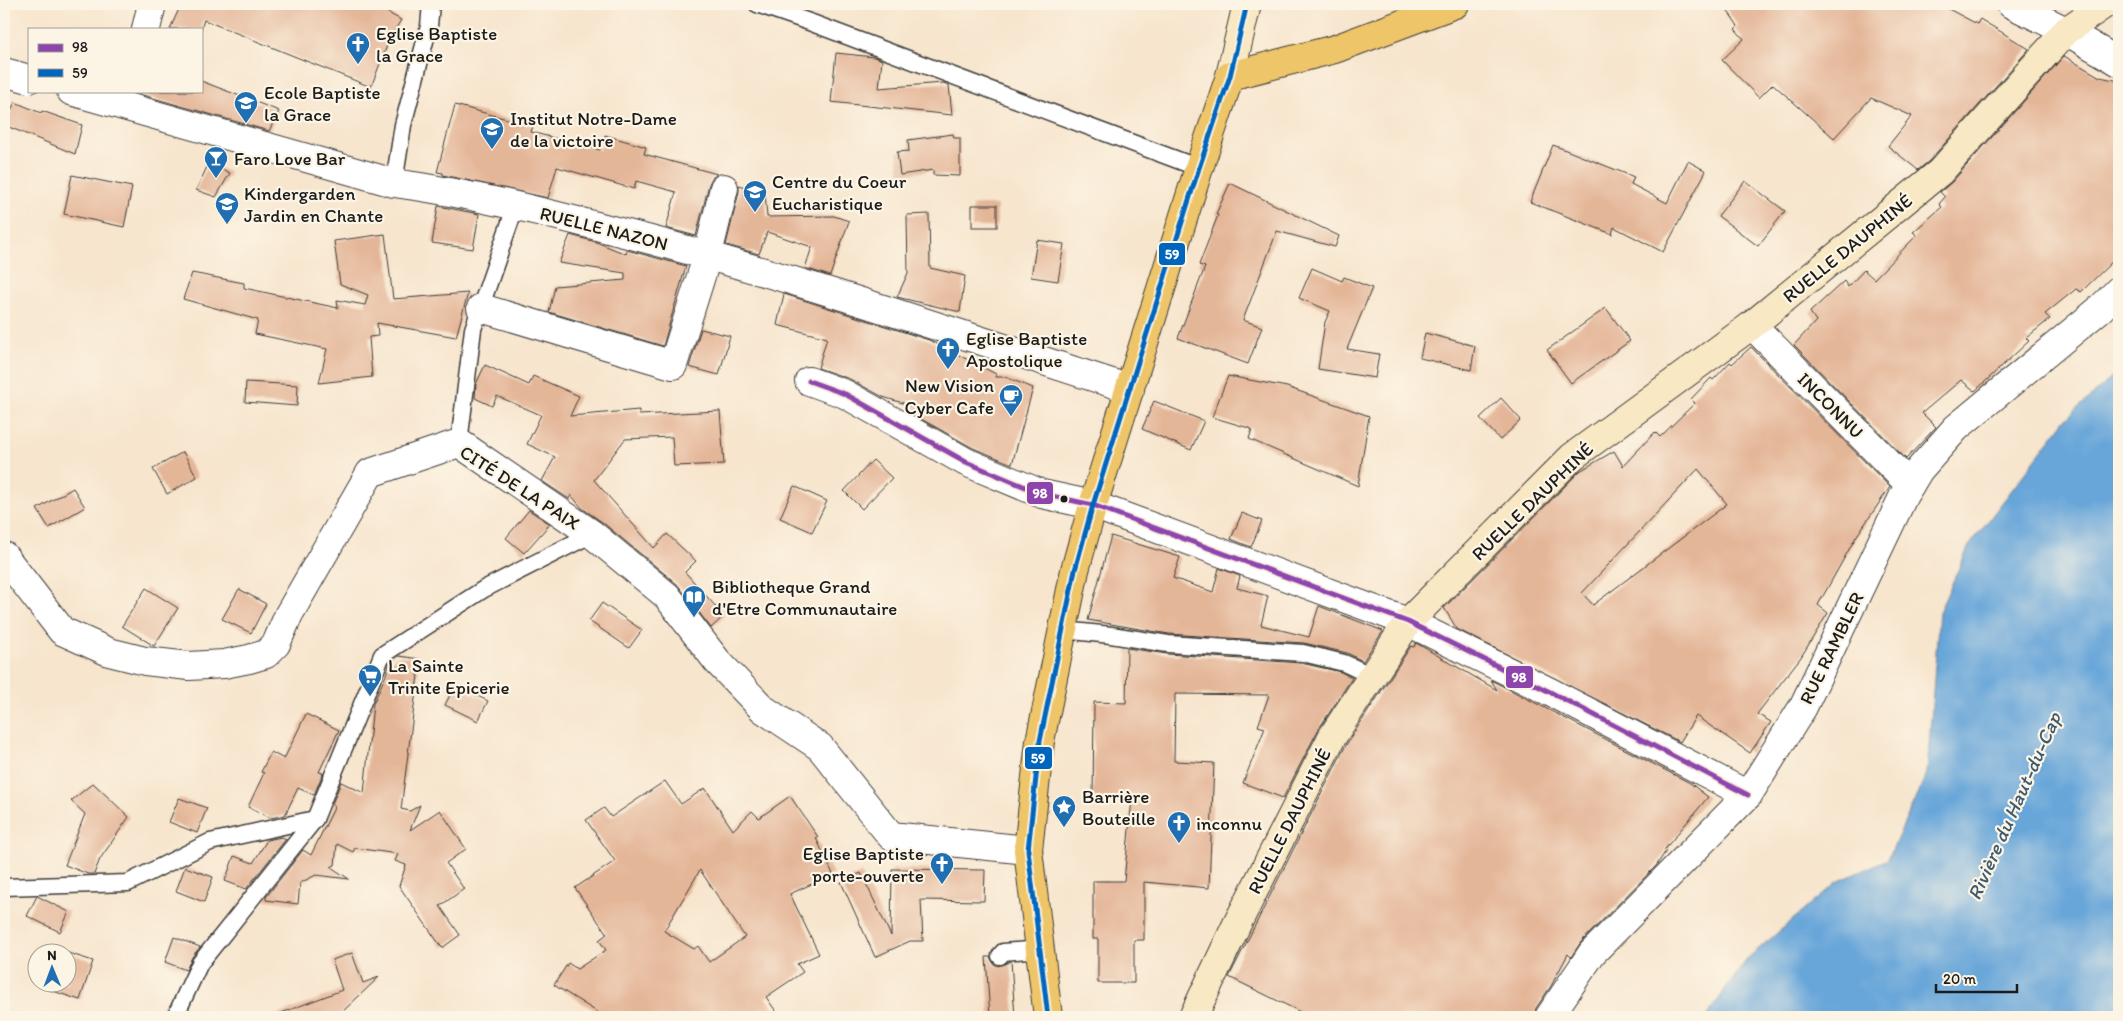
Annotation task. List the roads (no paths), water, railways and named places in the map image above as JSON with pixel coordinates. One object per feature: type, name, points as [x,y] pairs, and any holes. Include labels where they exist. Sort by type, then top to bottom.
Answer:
[{"type":"main road","points":[[1048,1017],[1028,850],[1040,741],[1075,570],[1093,505],[1199,168],[1230,76],[1335,49],[1455,4]]},
{"type":"street","points":[[146,28],[152,4]]},
{"type":"street","points":[[1230,76],[1247,4]]},
{"type":"street","points":[[2011,4],[2066,31],[2119,62]]},
{"type":"street","name":"RUELLE DAUPHINÉ","points":[[2066,31],[2072,4]]},
{"type":"street","name":"RUELLE DAUPHINÉ","points":[[1193,1017],[1237,924],[1332,737],[1408,622],[1572,457],[1752,325],[1940,172],[2066,31],[2105,4]]},
{"type":"street","points":[[4,72],[28,79]]},
{"type":"street","name":"RUELLE NAZON","points":[[78,92],[129,99],[394,183],[516,205],[708,254],[1130,389]]},
{"type":"street","points":[[481,308],[674,365],[708,254],[724,188]]},
{"type":"street","name":"RUE RAMBLER","points":[[1550,1017],[1592,953],[1748,795],[1803,707],[1919,470],[1956,428],[2100,309],[2119,290]]},
{"type":"street","name":"INCONNU","points":[[1752,325],[1910,485]]},
{"type":"street","points":[[809,381],[845,394],[966,462],[1042,494],[1093,505],[1408,622],[1550,692],[1748,795]]},
{"type":"street","name":"CITÉ DE LA PAIX","points":[[4,556],[62,631],[110,652],[145,661],[189,666],[224,664],[249,659],[266,654],[276,644],[289,614],[370,473],[459,444],[592,534],[667,596],[717,661],[763,709],[820,747],[891,836],[1028,850]]},
{"type":"lane","points":[[394,183],[403,125],[429,26],[431,4]]},
{"type":"lane","points":[[756,4],[812,23],[1199,168]]},
{"type":"lane","points":[[459,444],[473,330],[516,205]]},
{"type":"lane","points":[[175,1017],[200,963],[316,819],[382,655],[484,589],[592,534]]},
{"type":"lane","points":[[1063,630],[1111,634],[1168,644],[1304,653],[1344,663],[1372,676]]},
{"type":"lane","points":[[4,887],[128,883],[210,842],[316,819]]},
{"type":"lane","points":[[1000,956],[1003,952],[1041,949]]},
{"type":"water","name":"Rivière du Haut-du-Cap","points":[[2119,371],[2119,1017],[1706,1017],[1748,958],[1837,882],[1888,859],[1927,773],[1939,612],[1969,546],[2066,419]]},
{"type":"place","name":"Eglise Baptiste la Grace","points":[[358,65]]},
{"type":"place","name":"Ecole Baptiste la Grace","points":[[246,124]]},
{"type":"place","name":"Institut Notre-Dame de la victoire","points":[[492,150]]},
{"type":"place","name":"Faro Love Bar","points":[[216,179]]},
{"type":"place","name":"Centre du Coeur Eucharistique","points":[[755,213]]},
{"type":"place","name":"Kindergarden Jardin en Chante","points":[[227,225]]},
{"type":"place","name":"Eglise Baptiste Apostolique","points":[[948,370]]},
{"type":"place","name":"New Vision Cyber Cafe","points":[[1011,417]]},
{"type":"place","name":"Bibliotheque Grand d'Etre Communautaire","points":[[694,618]]},
{"type":"place","name":"La Sainte Trinite Epicerie","points":[[370,697]]},
{"type":"place","name":"Barrière Bouteille","points":[[1064,828]]},
{"type":"place","name":"inconnu","points":[[1179,844]]},
{"type":"place","name":"Eglise Baptiste porte-ouverte","points":[[942,885]]}]
